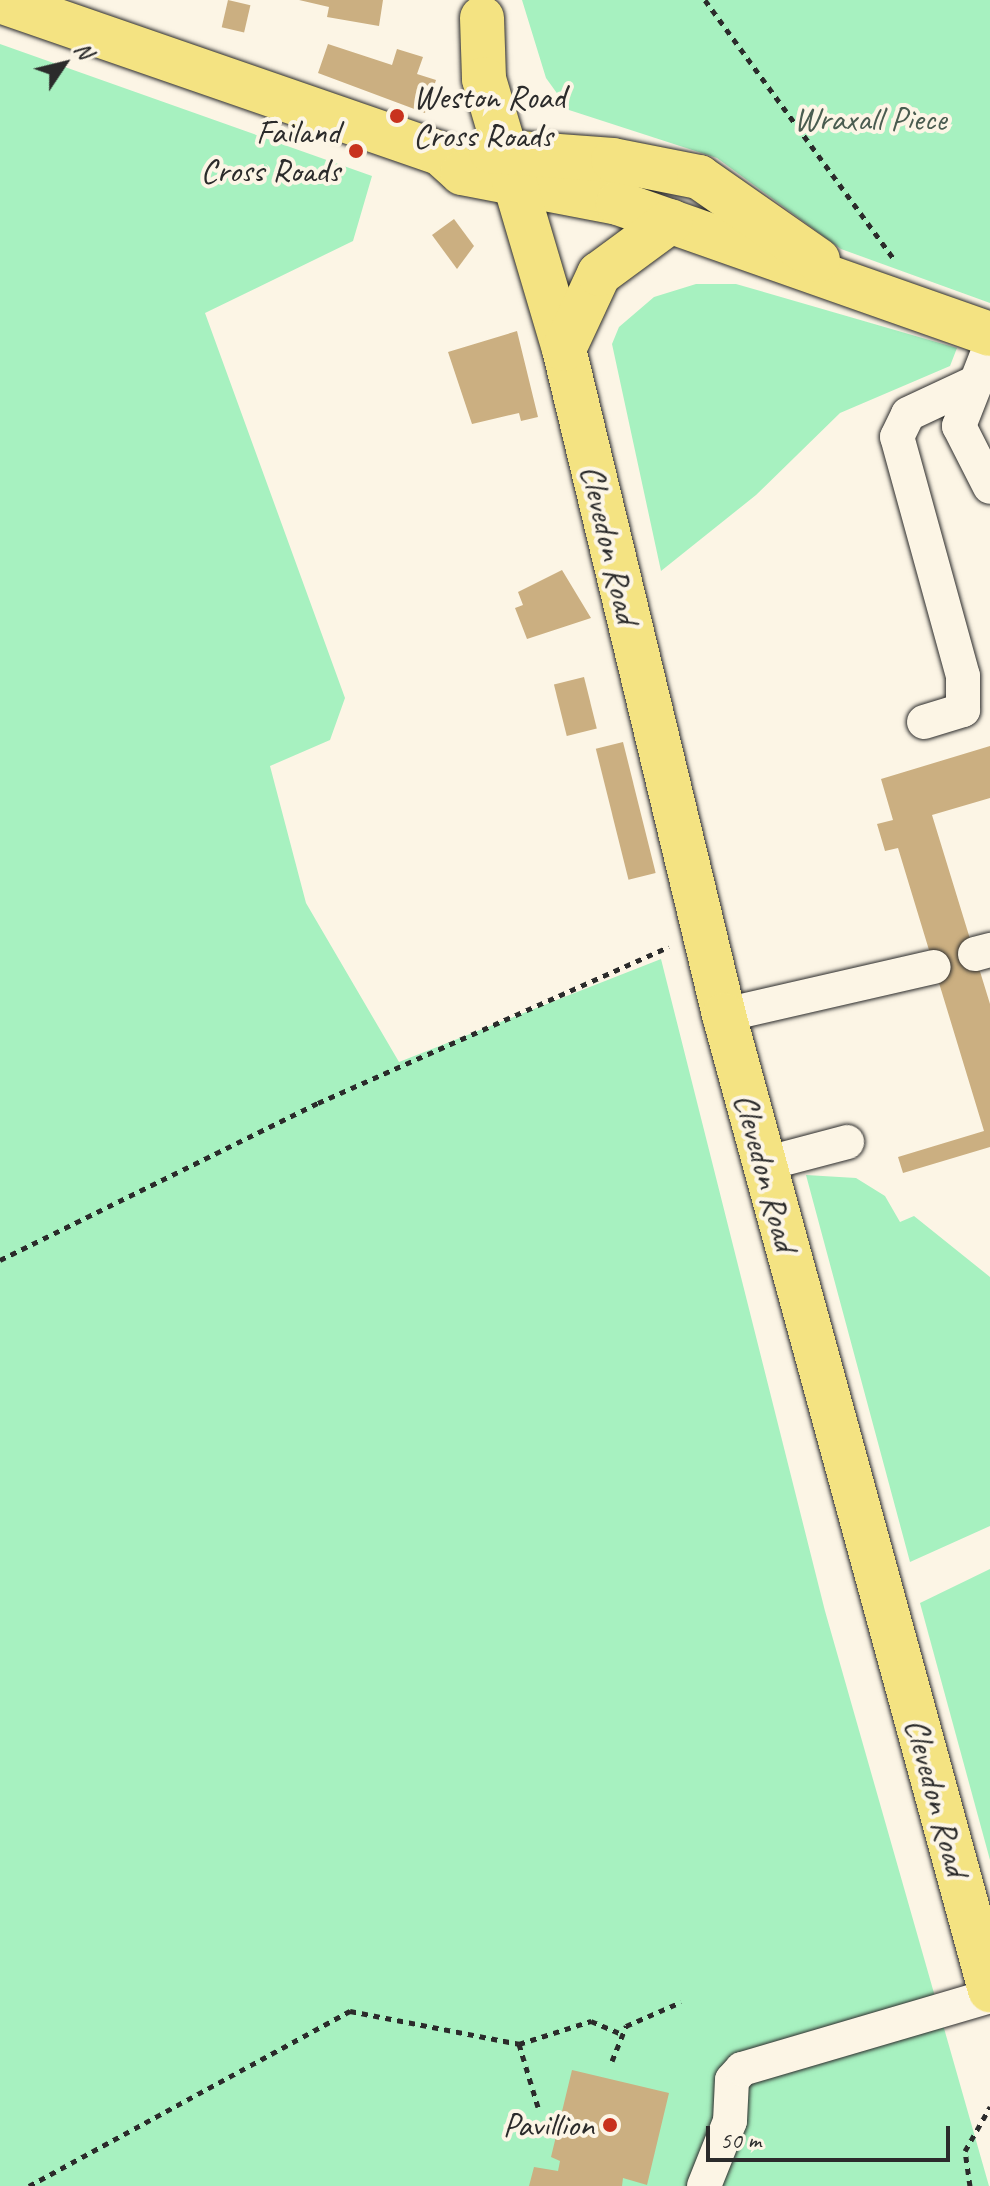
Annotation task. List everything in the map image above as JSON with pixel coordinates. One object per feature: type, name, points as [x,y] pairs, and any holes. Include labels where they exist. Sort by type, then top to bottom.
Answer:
[{"type":"main road","points":[[0,1],[55,9],[441,154],[521,167],[699,177],[748,205],[835,276]]},
{"type":"main road","name":"Clevedon Road","points":[[479,9],[484,79],[563,276],[564,349],[724,1015],[990,1993]]},
{"type":"main road","points":[[521,167],[835,276],[990,334]]},
{"type":"main road","points":[[564,349],[599,274],[671,221]]},
{"type":"lane","points":[[990,347],[972,384],[959,426],[990,487]]},
{"type":"lane","points":[[924,722],[963,710],[963,676],[897,437],[908,414],[972,384]]},
{"type":"lane","points":[[724,1015],[934,967]]},
{"type":"lane","points":[[764,1164],[847,1142]]},
{"type":"lane","points":[[704,2186],[730,2121],[732,2080],[742,2069],[990,1993]]},
{"type":"path","points":[[705,0],[896,263]]},
{"type":"path","points":[[0,1260],[318,1103],[659,950]]},
{"type":"path","points":[[612,2061],[621,2034],[681,2002]]},
{"type":"path","points":[[29,2186],[350,2011],[519,2044],[591,2021],[621,2034]]},
{"type":"path","points":[[519,2044],[538,2107]]},
{"type":"path","points":[[970,2186],[965,2151],[990,2107]]},
{"type":"green space","name":"Wraxall Piece","points":[[522,0],[990,0],[990,303],[841,249],[717,158],[569,110],[546,78]]},
{"type":"green space","points":[[0,44],[372,176],[353,241],[205,313],[345,698],[330,740],[270,766],[306,903],[399,1062],[661,959],[825,1611],[989,2186],[0,2186]]},
{"type":"green space","points":[[696,284],[736,284],[957,348],[950,366],[840,413],[756,495],[661,571],[612,344],[619,327],[654,297]]},
{"type":"green space","points":[[806,1175],[856,1178],[885,1196],[900,1222],[914,1216],[990,1277],[990,1526],[910,1562]]},
{"type":"green space","points":[[990,1569],[990,1860],[920,1603]]},
{"type":"building","points":[[228,0],[250,5],[244,32],[222,27]]},
{"type":"building","points":[[299,0],[383,0],[379,26],[327,17],[329,7]]},
{"type":"building","points":[[328,44],[392,65],[397,49],[423,57],[417,74],[436,80],[425,113],[318,73]]},
{"type":"building","points":[[454,219],[474,246],[457,269],[432,235]]},
{"type":"building","points":[[517,331],[538,417],[521,421],[519,413],[472,424],[448,352]]},
{"type":"building","points":[[562,570],[591,618],[527,639],[515,608],[523,605],[518,592]]},
{"type":"building","points":[[584,677],[597,728],[567,736],[554,684]]},
{"type":"building","points":[[623,742],[656,873],[628,880],[596,749]]},
{"type":"building","points":[[990,746],[990,798],[932,815],[990,1004],[990,1147],[903,1173],[898,1157],[984,1131],[898,848],[885,851],[877,824],[893,820],[881,779]]},
{"type":"building","name":"Pavillion","points":[[572,2070],[669,2093],[647,2185],[623,2178],[622,2186],[529,2186],[534,2167],[558,2171],[560,2161],[551,2157]]},
{"type":"place","name":"Weston Road Cross Roads","points":[[397,116]]},
{"type":"place","name":"Failand Cross Roads","points":[[356,151]]},
{"type":"place","name":"Pavillion","points":[[610,2125]]}]
